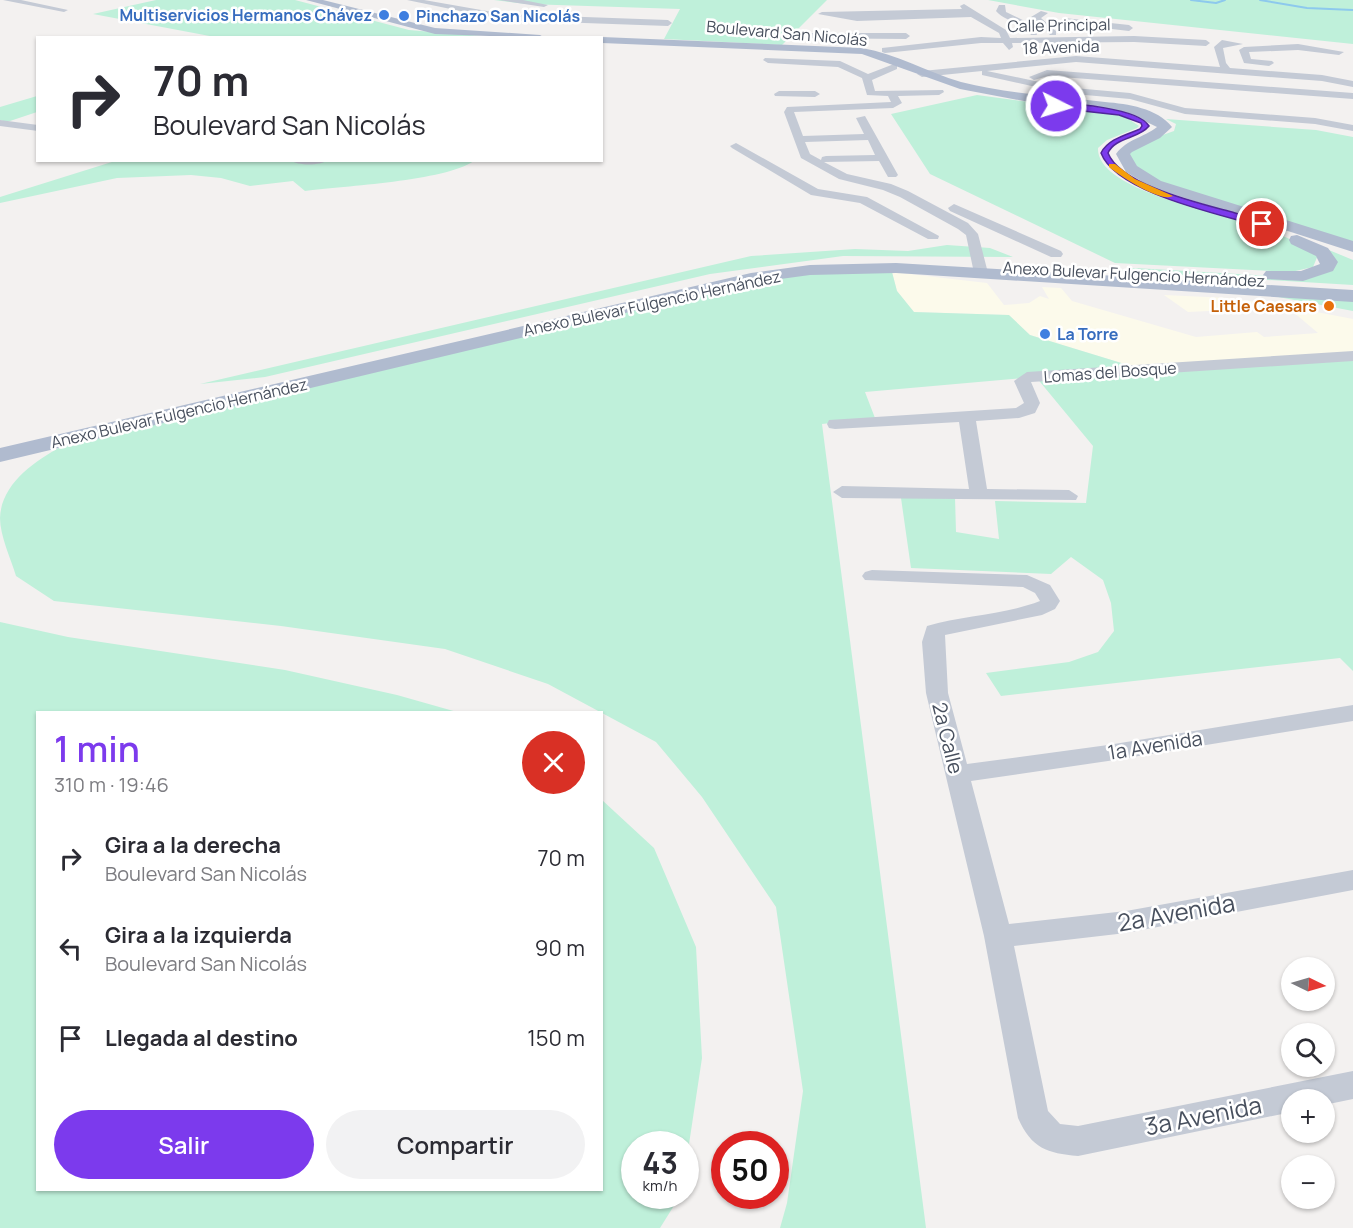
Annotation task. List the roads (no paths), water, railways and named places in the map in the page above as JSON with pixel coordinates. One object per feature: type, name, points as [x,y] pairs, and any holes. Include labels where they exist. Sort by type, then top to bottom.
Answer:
[{"type":"main road","points":[[311,0],[424,29],[504,36]]},
{"type":"main road","name":"Boulevard San Nicolás","points":[[603,40],[874,53],[975,88],[1046,93],[1117,108],[1160,121],[1165,127],[1160,133],[1127,148],[1123,154],[1125,162],[1139,176],[1173,190],[1353,247]]},
{"type":"main road","name":"Boulevard San Nicolás","points":[[874,53],[891,69],[948,88],[1031,102],[1121,113],[1143,122],[1146,126],[1142,131],[1112,144]]},
{"type":"main road","points":[[891,69],[929,72]]},
{"type":"main road","points":[[1113,167],[1148,188],[1307,238],[1353,256]]},
{"type":"main road","points":[[1093,272],[1135,267],[1290,276],[1314,274],[1327,267],[1327,257],[1315,247],[1226,213]]},
{"type":"main road","name":"Anexo Bulevar Fulgencio Hernández","points":[[0,443],[742,270],[855,259],[1353,296]]},
{"type":"main road","name":"Anexo Bulevar Fulgencio Hernández","points":[[0,455],[751,278],[858,267],[973,268],[1093,272],[1353,287]]},
{"type":"street","points":[[7,0],[64,10]]},
{"type":"street","points":[[411,0],[476,13],[522,18],[668,23]]},
{"type":"street","points":[[503,0],[537,5],[560,5]]},
{"type":"street","points":[[937,2],[966,6],[970,13],[1003,40]]},
{"type":"street","points":[[504,36],[537,5]]},
{"type":"street","points":[[1034,33],[1030,27],[1002,10],[1040,15],[1054,33]]},
{"type":"street","points":[[912,15],[822,14],[857,18],[970,13]]},
{"type":"street","points":[[660,41],[674,14]]},
{"type":"street","points":[[1064,21],[1098,27],[1114,39]]},
{"type":"street","points":[[794,36],[894,38],[915,32],[802,26]]},
{"type":"street","name":"Calle Principal","points":[[874,53],[963,41],[1061,42],[1205,38],[1175,32],[1098,27]]},
{"type":"street","points":[[821,37],[829,28]]},
{"type":"street","points":[[969,29],[1003,40]]},
{"type":"street","points":[[884,30],[894,38]]},
{"type":"street","points":[[927,57],[972,50],[1034,33],[1083,32]]},
{"type":"street","points":[[1353,73],[1265,63],[1263,56],[1253,50],[1298,47],[1336,56],[1347,45],[1288,38],[1231,44],[1226,49],[1229,86],[1243,102],[1308,107],[1353,96]]},
{"type":"street","points":[[1061,42],[1103,51],[1196,57]]},
{"type":"street","points":[[1039,46],[1084,48]]},
{"type":"street","points":[[1298,47],[1319,58]]},
{"type":"street","points":[[1103,51],[1133,49],[1208,57]]},
{"type":"street","name":"18 Avenida","points":[[929,72],[1075,58],[1229,86]]},
{"type":"street","points":[[768,60],[840,64],[866,78],[871,93]]},
{"type":"street","points":[[866,78],[891,69]]},
{"type":"street","points":[[985,73],[1021,81],[1046,93],[1101,93],[1130,96],[1162,106],[1229,86]]},
{"type":"street","points":[[1021,81],[1047,73],[1229,86],[1322,78],[1353,84]]},
{"type":"street","points":[[1046,93],[1047,73]]},
{"type":"street","points":[[1101,77],[1101,93]]},
{"type":"street","points":[[1160,82],[1162,106]]},
{"type":"street","points":[[1229,86],[1243,102],[1308,107],[1353,128]]},
{"type":"street","points":[[859,93],[939,92]]},
{"type":"street","points":[[892,93],[897,103],[894,105],[791,109],[789,111],[805,156],[843,177],[887,187],[910,197],[965,229],[972,234],[973,268]]},
{"type":"street","points":[[779,94],[825,94]]},
{"type":"street","points":[[861,118],[882,158],[897,179],[1056,254]]},
{"type":"street","points":[[803,120],[879,118]]},
{"type":"street","points":[[0,123],[36,128]]},
{"type":"street","points":[[798,139],[871,137]]},
{"type":"street","points":[[736,146],[815,192],[863,200],[933,236]]},
{"type":"street","points":[[826,159],[882,158]]},
{"type":"street","points":[[773,168],[812,160]]},
{"type":"street","points":[[910,197],[925,194]]},
{"type":"street","name":"Lomas del Bosque","points":[[835,424],[1019,413],[1029,409],[1032,403],[1022,381],[1027,377],[1353,356]]},
{"type":"street","points":[[967,416],[979,494]]},
{"type":"street","points":[[842,492],[1069,496]]},
{"type":"street","name":"2a Calle","points":[[872,576],[1027,581],[1043,589],[1050,601],[1048,605],[1035,612],[949,626],[935,631],[933,642],[937,693],[998,936],[1035,1118],[1052,1138]]},
{"type":"street","name":"1a Avenida","points":[[957,774],[1108,753],[1353,713]]},
{"type":"street","name":"2a Avenida","points":[[998,936],[1126,922],[1353,880]]},
{"type":"street","name":"3a Avenida","points":[[1052,1138],[1078,1141],[1353,1085]]},
{"type":"waterway","points":[[1191,0],[1216,3],[1225,0]]},
{"type":"waterway","points":[[1260,0],[1307,8],[1353,10]]},
{"type":"place","name":"Multiservicios Hermanos Chávez","points":[[384,15]]},
{"type":"place","name":"Pinchazo San Nicolás","points":[[404,16]]},
{"type":"place","name":"Little Caesars","points":[[1329,306]]},
{"type":"place","name":"La Torre","points":[[1045,334]]}]
